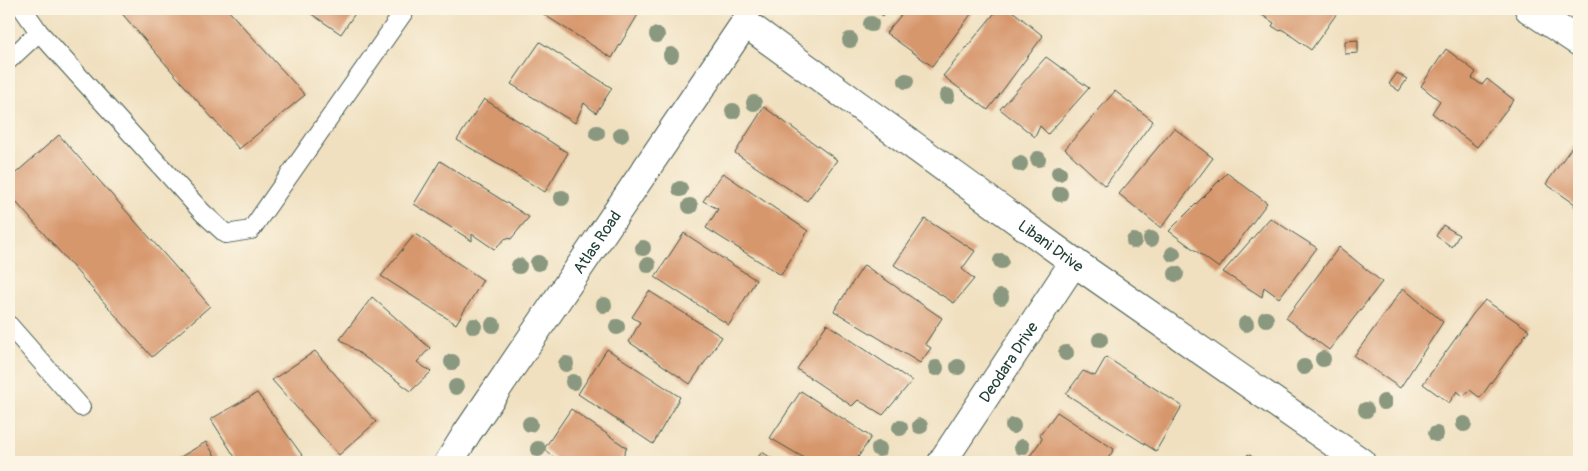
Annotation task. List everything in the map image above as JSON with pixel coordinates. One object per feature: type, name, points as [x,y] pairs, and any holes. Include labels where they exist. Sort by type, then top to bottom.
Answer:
[{"type":"street","points":[[1529,9],[1579,42]]},
{"type":"street","name":"Libani Drive","points":[[745,22],[1074,262],[1361,462]]},
{"type":"street","name":"Atlas Road","points":[[449,462],[745,22]]},
{"type":"street","name":"Deodara Drive","points":[[942,462],[1074,262]]},
{"type":"lane","points":[[23,9],[39,32],[203,212],[226,234],[251,230],[406,9]]},
{"type":"lane","points":[[9,60],[39,32]]},
{"type":"lane","points":[[9,325],[81,407]]},
{"type":"building","points":[[118,9],[227,9],[305,95],[239,149]]},
{"type":"building","points":[[304,9],[358,9],[341,34]]},
{"type":"building","points":[[546,9],[632,9],[639,13],[612,58],[543,14]]},
{"type":"building","points":[[874,9],[888,9],[883,16]]},
{"type":"building","points":[[906,9],[975,9],[932,66],[886,33]]},
{"type":"building","points":[[998,9],[1010,9],[1043,36],[988,110],[943,76]]},
{"type":"building","points":[[1253,9],[1340,9],[1311,50],[1282,29],[1280,31],[1272,26],[1274,23]]},
{"type":"building","points":[[1358,40],[1358,53],[1345,54],[1345,41]]},
{"type":"building","points":[[540,42],[612,88],[596,113],[584,103],[575,123],[511,84]]},
{"type":"building","points":[[1446,49],[1476,72],[1472,78],[1482,85],[1487,79],[1514,100],[1477,147],[1432,113],[1440,101],[1421,86]]},
{"type":"building","points":[[1046,57],[1089,88],[1048,134],[1040,126],[1035,137],[1000,109]]},
{"type":"building","points":[[1397,73],[1407,79],[1399,91],[1389,84]]},
{"type":"building","points":[[1115,91],[1153,121],[1105,186],[1065,149]]},
{"type":"building","points":[[484,99],[568,153],[545,192],[457,140]]},
{"type":"building","points":[[764,107],[837,160],[807,201],[735,153]]},
{"type":"building","points":[[1174,128],[1213,158],[1161,228],[1119,194]]},
{"type":"building","points":[[59,135],[210,306],[152,357],[9,194],[9,179]]},
{"type":"building","points":[[1574,144],[1579,147],[1579,210],[1574,206],[1575,204],[1546,184]]},
{"type":"building","points":[[440,161],[529,217],[511,239],[506,238],[494,249],[472,234],[472,241],[414,204]]},
{"type":"building","points":[[723,173],[808,231],[781,275],[706,228],[718,209],[703,201]]},
{"type":"building","points":[[1227,173],[1267,203],[1219,268],[1169,231]]},
{"type":"building","points":[[1270,218],[1317,248],[1279,298],[1264,287],[1262,297],[1223,272]]},
{"type":"building","points":[[925,219],[975,251],[962,269],[974,279],[954,303],[894,265]]},
{"type":"building","points":[[1443,225],[1459,235],[1452,247],[1436,236]]},
{"type":"building","points":[[684,233],[756,280],[729,325],[655,277]]},
{"type":"building","points":[[415,234],[483,280],[456,324],[381,276]]},
{"type":"building","points":[[1339,247],[1382,282],[1329,350],[1286,318]]},
{"type":"building","points":[[864,265],[942,318],[925,344],[931,348],[920,363],[834,311]]},
{"type":"building","points":[[1403,288],[1443,322],[1400,388],[1354,356]]},
{"type":"building","points":[[649,291],[722,337],[690,384],[629,342],[640,322],[632,317]]},
{"type":"building","points":[[372,297],[430,348],[417,362],[431,372],[411,391],[340,339]]},
{"type":"building","points":[[1485,300],[1529,330],[1480,398],[1470,390],[1463,396],[1457,391],[1449,403],[1423,384]]},
{"type":"building","points":[[827,324],[912,381],[883,415],[858,400],[852,406],[797,369]]},
{"type":"building","points":[[607,349],[680,397],[653,444],[578,394]]},
{"type":"building","points":[[315,351],[376,422],[339,455],[272,380]]},
{"type":"building","points":[[1106,357],[1182,406],[1156,451],[1066,394],[1083,371],[1095,376]]},
{"type":"building","points":[[801,391],[871,437],[855,462],[811,462],[770,438]]},
{"type":"building","points":[[257,393],[307,462],[238,462],[211,419]]},
{"type":"building","points":[[571,409],[627,448],[619,462],[559,462],[544,449]]},
{"type":"building","points":[[1057,412],[1114,449],[1106,462],[1039,462],[1030,456],[1042,439],[1040,435]]},
{"type":"building","points":[[206,442],[219,462],[172,462]]},
{"type":"building","points":[[762,452],[778,462],[754,462]]},
{"type":"building","points":[[1248,454],[1260,462],[1242,462]]}]
